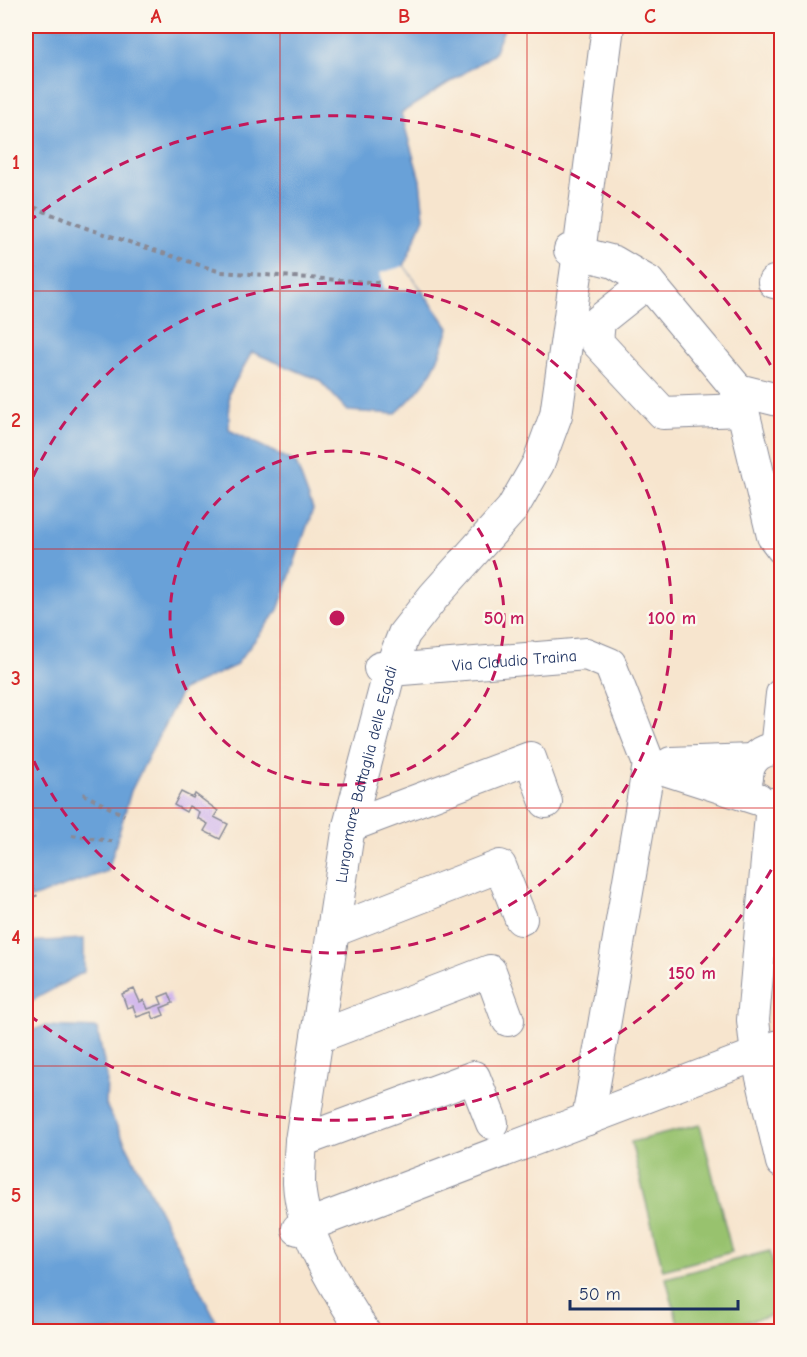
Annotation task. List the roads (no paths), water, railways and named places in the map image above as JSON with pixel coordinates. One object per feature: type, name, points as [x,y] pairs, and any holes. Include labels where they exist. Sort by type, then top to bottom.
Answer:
[{"type":"street","name":"Lungomare Battaglia delle Egadi","points":[[364,1332],[331,1281],[303,1226],[299,1184],[301,1141],[349,826],[385,669],[404,634],[434,596],[512,509],[538,464],[556,415],[575,252],[608,26]]},
{"type":"street","points":[[575,252],[614,262],[648,282],[740,400],[773,536],[782,548]]},
{"type":"street","points":[[648,282],[599,321],[597,342],[663,413],[740,400],[782,401]]},
{"type":"street","name":"Via Claudio Traina","points":[[385,669],[586,654],[610,664],[649,764]]},
{"type":"street","points":[[770,802],[747,780],[770,753],[782,694]]},
{"type":"street","points":[[649,764],[770,753]]},
{"type":"street","points":[[349,826],[530,758],[546,802]]},
{"type":"street","points":[[649,764],[770,802]]},
{"type":"street","points":[[588,1119],[649,764]]},
{"type":"street","points":[[770,802],[753,1020],[769,1050],[782,1162]]},
{"type":"street","points":[[333,931],[500,866],[521,919]]},
{"type":"street","points":[[318,1037],[490,971],[508,1020]]},
{"type":"street","points":[[303,1226],[769,1050]]},
{"type":"street","points":[[301,1141],[474,1077],[492,1123]]},
{"type":"water","points":[[26,26],[505,26],[494,54],[401,113],[420,180],[424,218],[404,266],[449,328],[430,375],[416,394],[395,414],[348,411],[319,380],[252,352],[229,393],[229,430],[296,463],[313,509],[278,610],[235,666],[182,690],[131,791],[108,871],[26,900]]},
{"type":"water","points":[[84,939],[84,972],[26,1004],[26,942]]},
{"type":"water","points":[[44,1026],[97,1028],[107,1077],[106,1105],[221,1331],[26,1331],[26,1033]]}]
